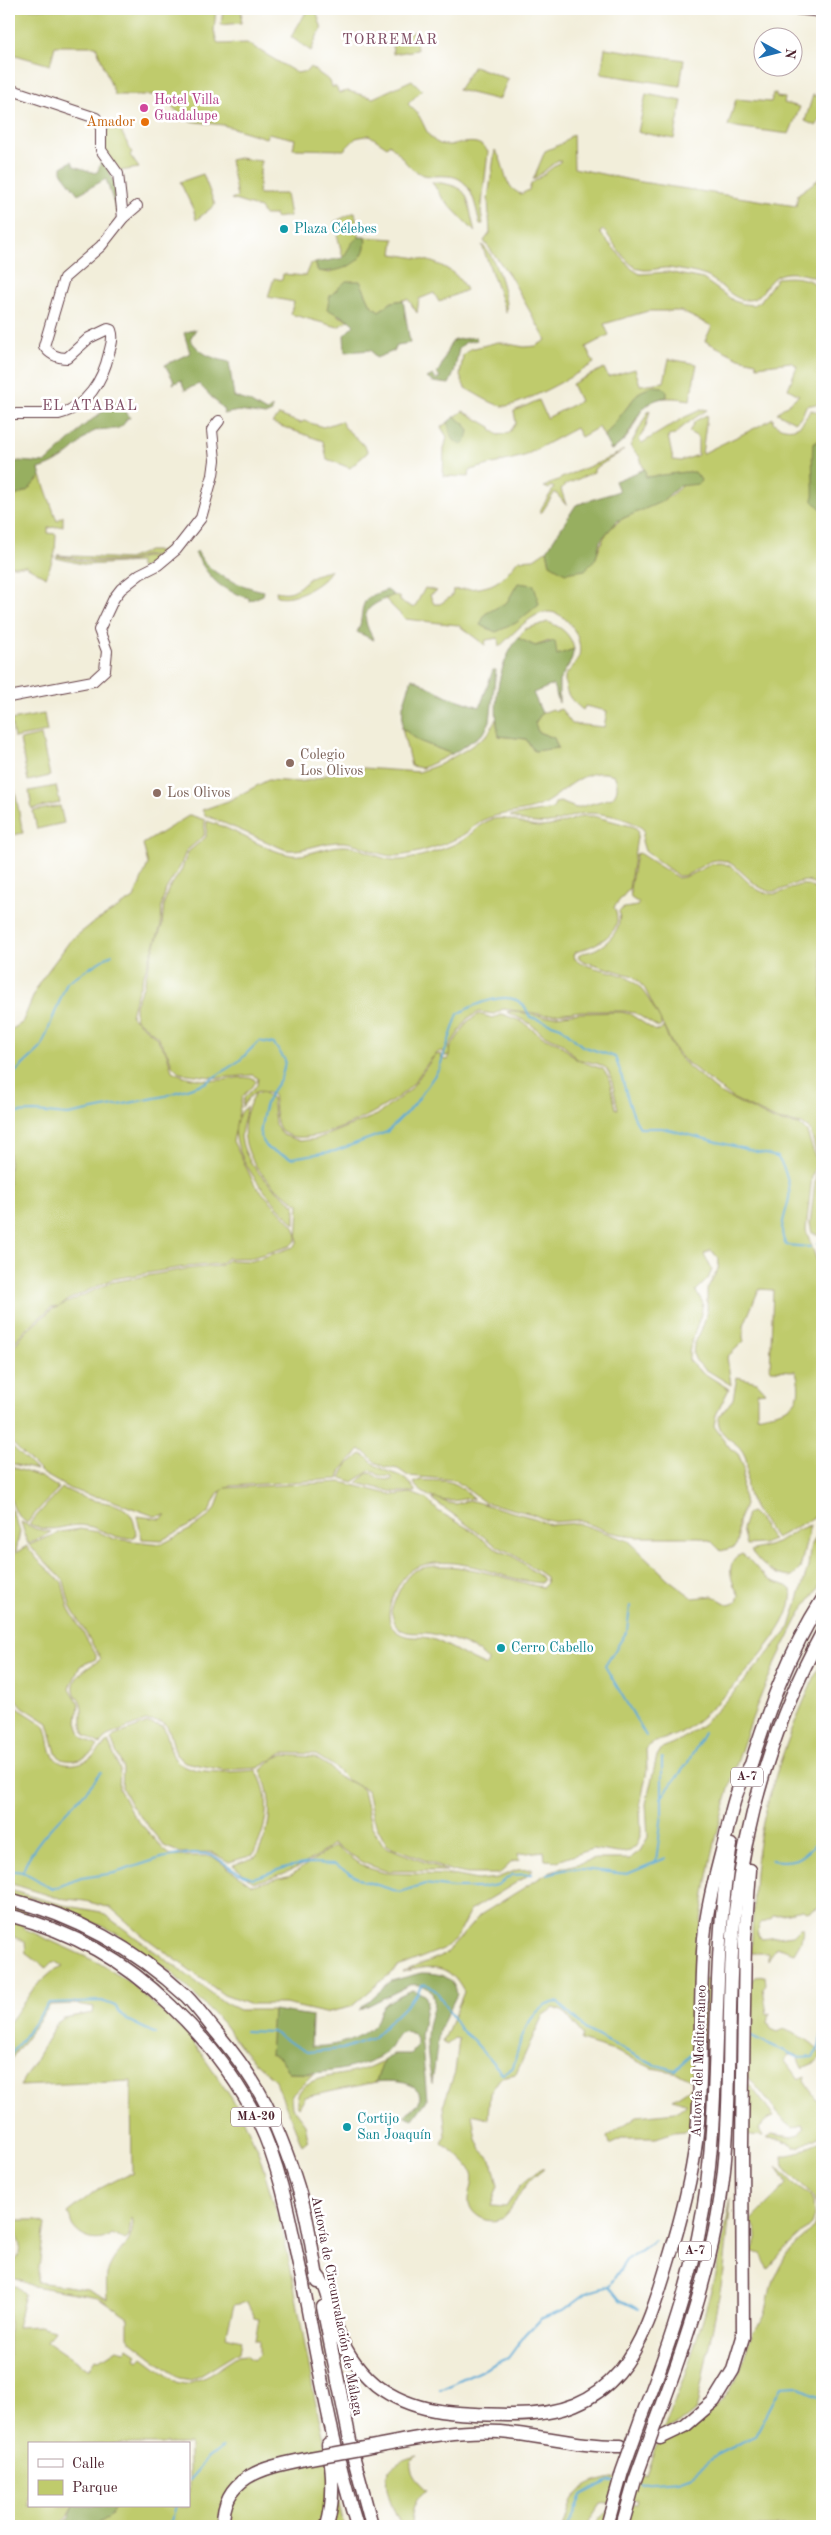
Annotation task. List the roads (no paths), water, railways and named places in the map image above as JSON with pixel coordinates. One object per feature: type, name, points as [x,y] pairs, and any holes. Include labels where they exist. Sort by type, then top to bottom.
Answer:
[{"type":"highway","name":"Autovía del Mediterráneo","points":[[607,2526],[622,2472],[673,2331],[692,2266],[707,2185],[714,2079],[717,1967],[724,1886],[732,1837],[750,1766],[789,1664],[822,1600]]},
{"type":"highway","name":"A-7","points":[[622,2526],[635,2480],[698,2303],[713,2239],[724,2172],[732,1968],[741,1875],[758,1794],[784,1715],[822,1633]]},
{"type":"highway","points":[[317,2276],[326,2284],[335,2323],[350,2356],[360,2370],[374,2383],[406,2403],[441,2412],[516,2415],[567,2408],[588,2398],[604,2387],[633,2357],[655,2307],[680,2221],[693,2161],[699,2092],[704,1936],[718,1866],[738,1786],[750,1766]]},
{"type":"highway","points":[[660,2438],[685,2426],[714,2401],[733,2370],[739,2353],[744,2320],[742,2213],[745,1970],[748,1888],[758,1822],[758,1794]]},
{"type":"highway","name":"Autovía de Circunvalación de Málaga","points":[[9,1899],[38,1907],[82,1925],[140,1959],[187,1997],[231,2050],[258,2089],[274,2123],[304,2207],[353,2455],[372,2526]]},
{"type":"highway","name":"Autovía de Circunvalación de Málaga","points":[[9,1915],[47,1926],[114,1958],[148,1983],[186,2020],[226,2066],[260,2125],[288,2214],[325,2398],[357,2526]]},
{"type":"highway","points":[[325,2398],[320,2407],[333,2487],[332,2509],[327,2526]]},
{"type":"highway","points":[[224,2526],[226,2505],[238,2484],[258,2471],[310,2458],[469,2431],[500,2432],[592,2445],[621,2446]]},
{"type":"street","points":[[794,9],[819,12]]},
{"type":"street","points":[[9,89],[96,118],[101,128],[101,150],[118,174],[124,218]]},
{"type":"street","points":[[9,414],[59,414],[67,412],[78,406],[90,394],[104,372],[113,338],[111,330],[108,329],[89,338],[68,358],[56,357],[48,353],[44,346],[64,278],[102,246],[124,218],[137,206],[129,206],[123,202]]},
{"type":"street","points":[[9,697],[93,681],[105,670],[107,651],[99,630],[114,598],[140,574],[158,565],[176,550],[201,518],[213,475],[215,460],[212,430],[220,422]]},
{"type":"waterway","points":[[9,1078],[41,1048],[67,982],[112,954]]},
{"type":"waterway","points":[[9,1113],[35,1112],[68,1115],[165,1096],[205,1083],[239,1061],[259,1041],[274,1044],[285,1060],[282,1076],[268,1099],[263,1115],[260,1136],[268,1149],[291,1158],[335,1151],[387,1132],[414,1105],[439,1069],[458,1014],[473,1006],[491,1000],[510,998],[524,1006],[530,1017],[561,1027],[582,1046],[615,1057],[629,1103],[640,1128],[662,1128],[777,1157],[785,1171],[789,1188],[789,1198],[782,1228],[783,1239],[786,1245],[810,1247]]},
{"type":"waterway","points":[[817,1244],[822,1242]]},
{"type":"waterway","points":[[630,1606],[627,1631],[605,1666],[646,1736]]},
{"type":"waterway","points":[[661,1798],[687,1764],[704,1733]]},
{"type":"waterway","points":[[656,1862],[662,1814],[662,1758]]},
{"type":"waterway","points":[[23,1871],[29,1857],[38,1844],[101,1772]]},
{"type":"waterway","points":[[772,1860],[789,1861],[800,1857],[822,1839]]},
{"type":"waterway","points":[[9,1872],[25,1873],[52,1889],[81,1878],[115,1873],[161,1858],[192,1853],[211,1854],[239,1873],[253,1878],[287,1867],[310,1863],[334,1864],[364,1881],[400,1892],[425,1884],[453,1888],[480,1888],[497,1885],[512,1875],[532,1874]]},
{"type":"waterway","points":[[547,1874],[572,1868],[627,1874],[666,1858]]},
{"type":"waterway","points":[[245,2031],[272,2032],[307,2052],[342,2049],[373,2038],[417,1994],[421,1985],[427,1984],[437,1992],[460,2029],[473,2040],[502,2073],[513,2068],[522,2037],[532,2018],[539,2010],[557,2002],[586,2030],[652,2064],[676,2070],[695,2049]]},
{"type":"waterway","points":[[9,2057],[49,2003],[102,2001],[115,2006],[127,2020],[156,2034]]},
{"type":"waterway","points":[[749,2035],[800,2058],[813,2057],[819,2048],[822,2033]]},
{"type":"waterway","points":[[440,2390],[508,2358],[540,2319],[565,2309],[588,2292],[609,2286],[627,2259],[655,2240]]},
{"type":"waterway","points":[[609,2286],[620,2300],[639,2309]]},
{"type":"waterway","points":[[640,2483],[678,2480],[692,2475],[717,2455],[755,2436],[781,2387],[796,2386],[822,2398]]},
{"type":"waterway","points":[[190,2479],[209,2457],[223,2448]]},
{"type":"waterway","points":[[568,2526],[581,2495],[609,2481],[615,2481]]},
{"type":"waterway","points":[[169,2526],[175,2508]]},
{"type":"place","name":"Hotel Villa Guadalupe","points":[[144,108]]},
{"type":"place","name":"Amador","points":[[145,122]]},
{"type":"place","name":"Plaza Célebes","points":[[284,229]]},
{"type":"place","name":"Colegio Los Olivos","points":[[290,763]]},
{"type":"place","name":"Los Olivos","points":[[157,793]]},
{"type":"place","name":"Cerro Cabello","points":[[501,1648]]},
{"type":"place","name":"Cortijo San Joaquín","points":[[347,2127]]},
{"type":"district","name":"TORREMAR","points":[[390,40]]},
{"type":"district","name":"EL ATABAL","points":[[90,406]]}]
